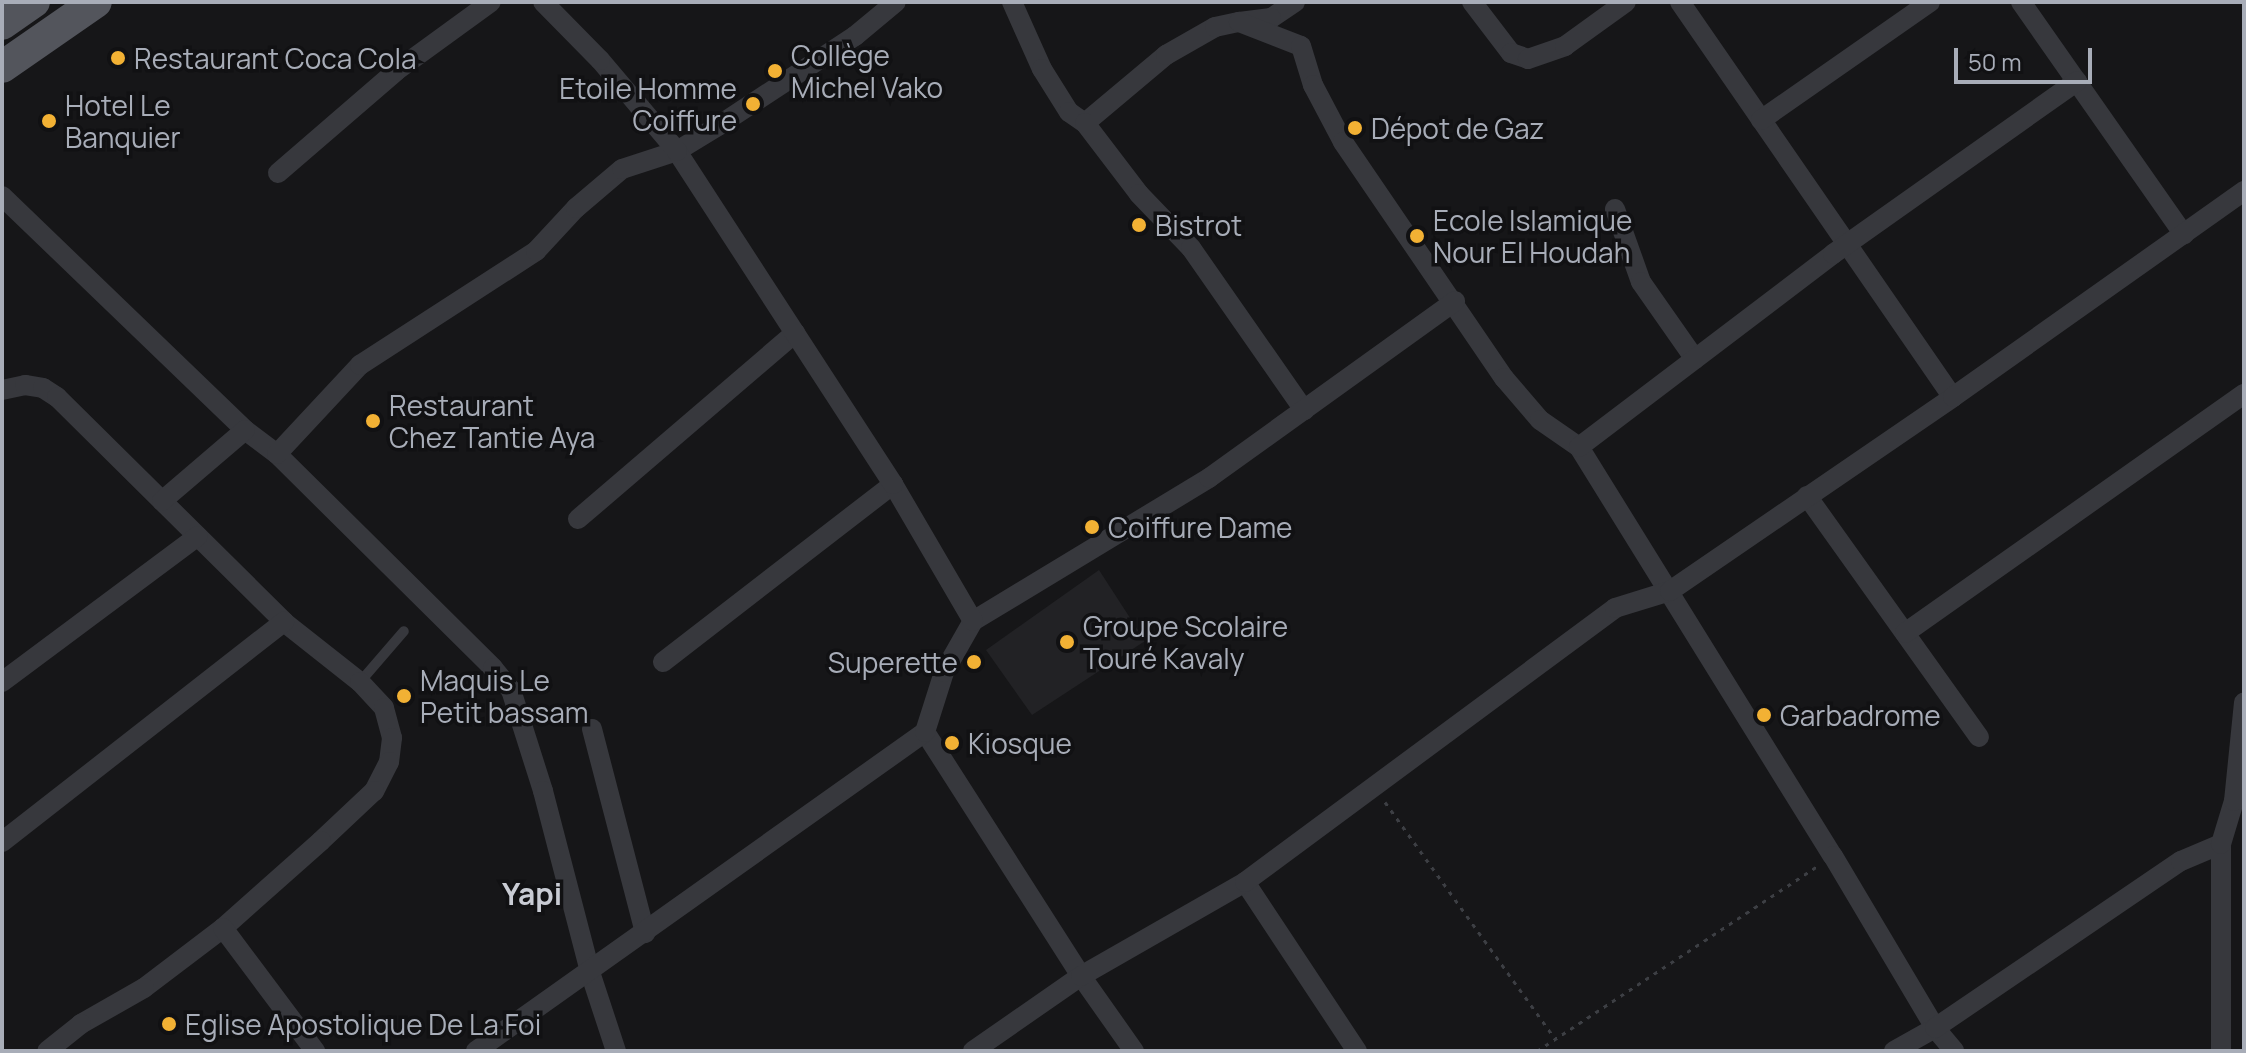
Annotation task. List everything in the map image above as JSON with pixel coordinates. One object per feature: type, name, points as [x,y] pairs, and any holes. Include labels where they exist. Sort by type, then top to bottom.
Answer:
[{"type":"main road","points":[[2,24],[34,2]]},
{"type":"main road","points":[[2,67],[96,2]]},
{"type":"street","points":[[278,173],[396,71],[491,2]]},
{"type":"street","points":[[543,2],[600,60],[677,151],[893,484],[973,621]]},
{"type":"street","points":[[277,454],[360,365],[536,251],[576,208],[622,169],[677,151],[855,36],[896,2]]},
{"type":"street","points":[[1012,2],[1042,69],[1063,105],[1085,123],[1139,194],[1191,248],[1304,410]]},
{"type":"street","points":[[1085,123],[1166,55],[1215,27],[1271,18],[1295,2]]},
{"type":"street","points":[[1472,2],[1493,35],[1511,53],[1528,59],[1565,46],[1626,2]]},
{"type":"street","points":[[1680,2],[1953,397]]},
{"type":"street","points":[[1761,120],[1930,2]]},
{"type":"street","points":[[2021,2],[2184,235]]},
{"type":"street","points":[[1239,22],[1301,46],[1313,85],[1343,142],[1455,301],[1504,378],[1540,420],[1579,447],[1833,856],[1935,1028],[1954,1051]]},
{"type":"street","points":[[1579,447],[1846,245],[2077,81]]},
{"type":"street","points":[[973,1051],[1081,976],[1245,882],[1615,608],[1670,591],[1953,397],[2244,191]]},
{"type":"street","points":[[2,196],[245,430],[277,454],[493,668],[511,690],[543,791],[590,972],[616,1051]]},
{"type":"street","points":[[1615,209],[1641,282],[1695,359]]},
{"type":"street","points":[[476,1051],[925,732],[944,672],[973,621],[1209,478],[1455,301]]},
{"type":"street","points":[[578,519],[795,333]]},
{"type":"street","points":[[2,390],[25,385],[43,388],[57,397],[284,622],[360,682],[384,708],[392,738],[389,762],[374,791],[223,928],[144,988],[81,1024],[47,1051]]},
{"type":"street","points":[[1905,633],[2244,394]]},
{"type":"street","points":[[162,501],[245,430]]},
{"type":"street","points":[[663,662],[893,484]]},
{"type":"street","points":[[1807,496],[1979,737]]},
{"type":"street","points":[[2,682],[198,536]]},
{"type":"street","points":[[2,842],[284,622]]},
{"type":"street","points":[[2221,1051],[2221,844],[2239,802],[2244,703]]},
{"type":"street","points":[[592,729],[645,933]]},
{"type":"street","points":[[925,732],[1081,976],[1134,1051]]},
{"type":"street","points":[[1894,1051],[1935,1028],[2181,861],[2221,844]]},
{"type":"street","points":[[1245,882],[1357,1051]]},
{"type":"street","points":[[223,928],[315,1051]]},
{"type":"lane","points":[[360,682],[404,631]]},
{"type":"path","points":[[1374,786],[1555,1039]]},
{"type":"path","points":[[1537,1051],[1833,856]]},
{"type":"shaded area","points":[[1099,570],[1145,641],[1032,715],[986,650]]},
{"type":"place","name":"Restaurant Coca Cola","points":[[118,58]]},
{"type":"place","name":"Collège Michel Vako","points":[[775,71]]},
{"type":"place","name":"Etoile Homme Coiffure","points":[[753,104]]},
{"type":"place","name":"Hotel Le Banquier","points":[[49,121]]},
{"type":"place","name":"Dépot de Gaz","points":[[1355,128]]},
{"type":"place","name":"Bistrot","points":[[1139,225]]},
{"type":"place","name":"Ecole Islamique Nour El Houdah","points":[[1417,236]]},
{"type":"place","name":"Restaurant Chez Tantie Aya","points":[[373,421]]},
{"type":"place","name":"Coiffure Dame","points":[[1092,527]]},
{"type":"place","name":"Groupe Scolaire Touré Kavaly","points":[[1067,642]]},
{"type":"place","name":"Superette","points":[[974,662]]},
{"type":"place","name":"Maquis Le Petit bassam","points":[[404,696]]},
{"type":"place","name":"Garbadrome","points":[[1764,715]]},
{"type":"place","name":"Kiosque","points":[[952,743]]},
{"type":"place","name":"Eglise Apostolique De La Foi","points":[[169,1024]]},
{"type":"district","name":"Yapi","points":[[532,894]]}]
